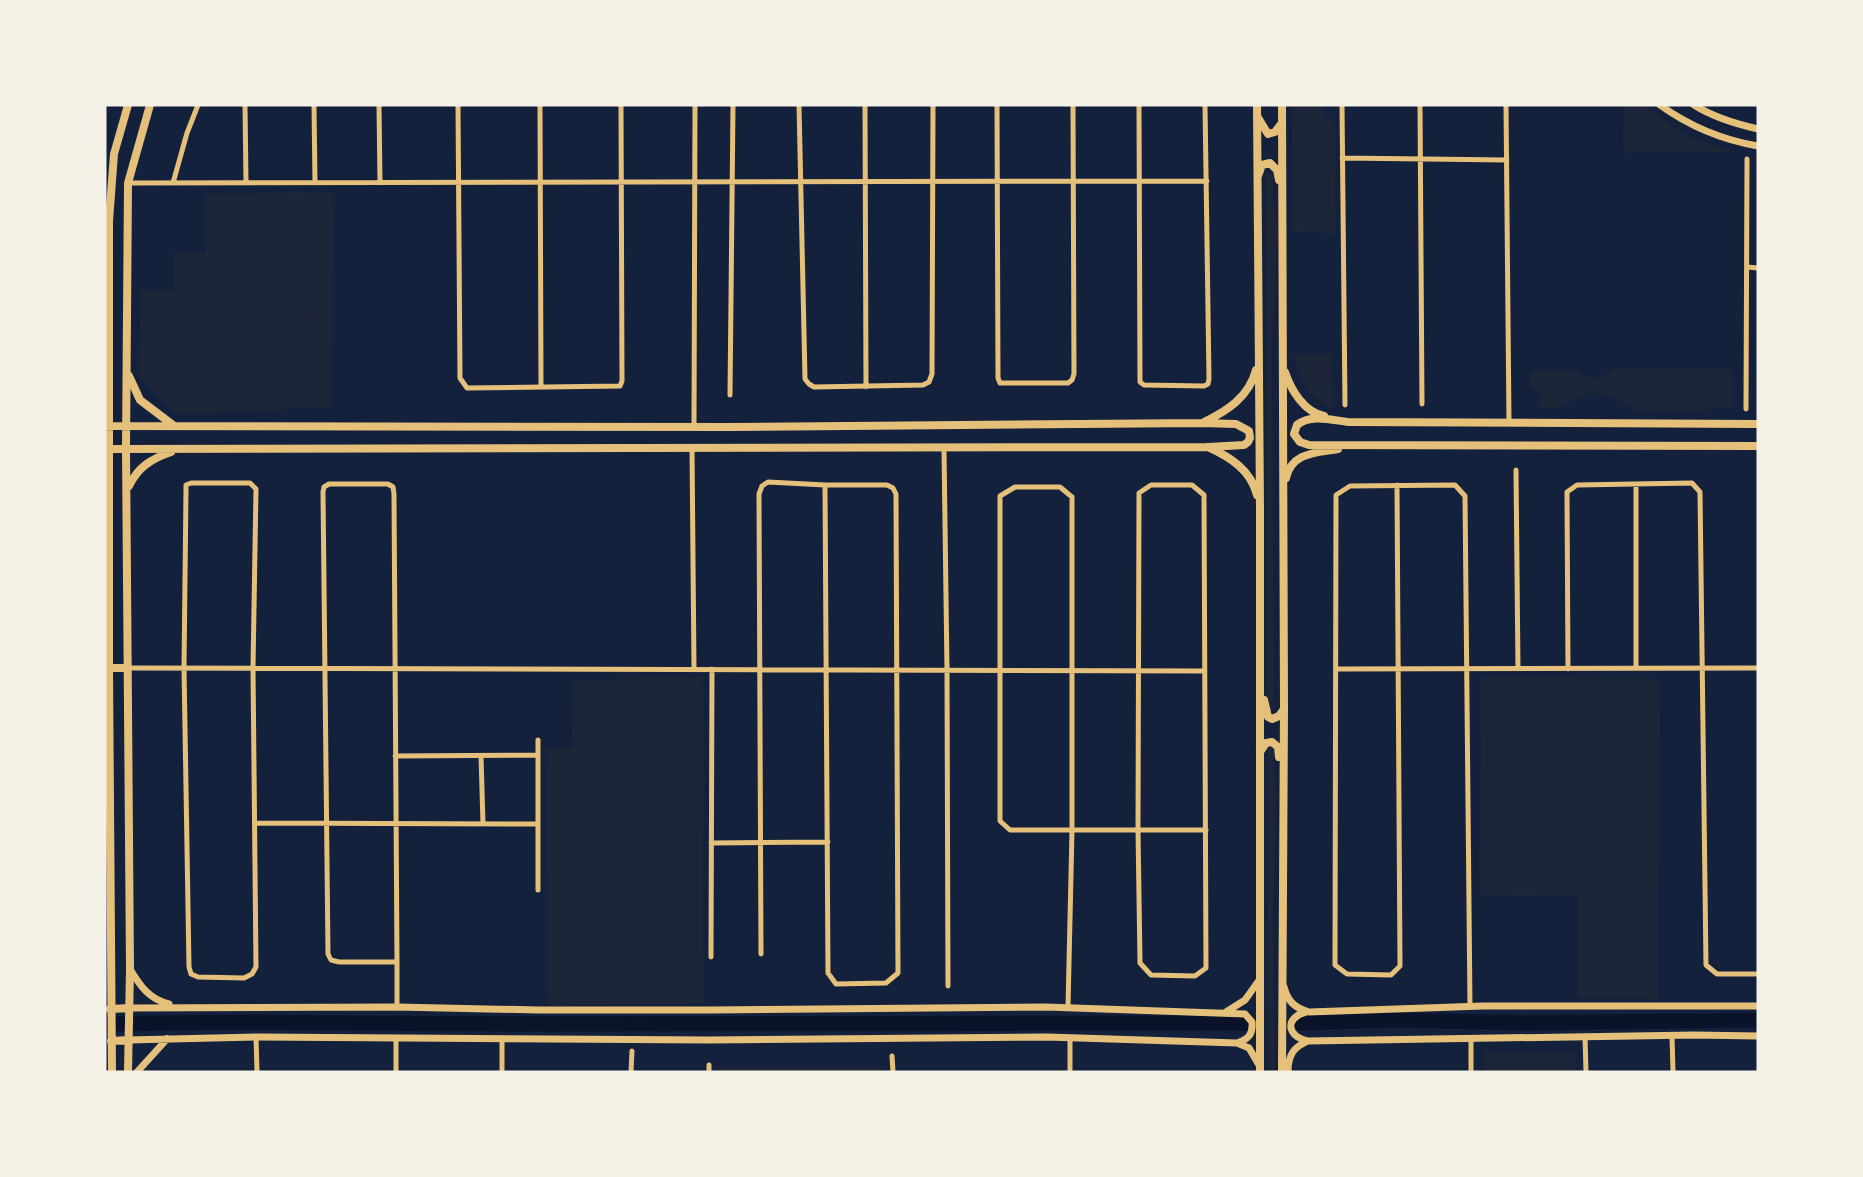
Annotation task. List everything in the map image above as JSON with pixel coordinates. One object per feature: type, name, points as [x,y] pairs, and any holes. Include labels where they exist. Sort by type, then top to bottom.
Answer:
[{"type":"main road","points":[[112,1072],[108,972],[107,668],[110,500],[107,425],[110,370],[108,183],[128,105]]},
{"type":"main road","points":[[128,1072],[130,969],[126,450],[128,183],[150,105]]},
{"type":"main road","points":[[1257,105],[1260,1071]]},
{"type":"main road","points":[[1282,105],[1284,493],[1282,1072]]},
{"type":"main road","points":[[1660,105],[1695,126],[1736,142],[1758,146]]},
{"type":"main road","points":[[1694,105],[1703,111],[1740,125],[1758,129]]},
{"type":"main road","points":[[1257,116],[1268,134],[1275,132],[1282,123]]},
{"type":"main road","points":[[1256,183],[1262,165],[1270,163],[1275,165],[1282,211]]},
{"type":"main road","points":[[108,183],[128,183]]},
{"type":"main road","points":[[1282,349],[1286,374],[1293,391],[1305,405],[1319,415],[1348,422]]},
{"type":"main road","points":[[1202,423],[1220,414],[1245,393],[1254,378],[1258,361]]},
{"type":"main road","points":[[105,382],[110,370]]},
{"type":"main road","points":[[127,372],[140,400],[174,426]]},
{"type":"main road","points":[[1758,424],[1306,420],[1297,425],[1294,434],[1300,442],[1309,445],[1758,446]]},
{"type":"main road","points":[[107,425],[694,427],[1202,423],[1236,424],[1248,431],[1250,438],[1244,444],[1208,447],[107,449]]},
{"type":"main road","points":[[1284,493],[1286,475],[1296,459],[1304,455],[1358,446]]},
{"type":"main road","points":[[1208,447],[1237,463],[1248,476],[1255,488],[1260,510]]},
{"type":"main road","points":[[128,490],[132,479],[144,465],[161,455],[182,450]]},
{"type":"main road","points":[[105,489],[110,500]]},
{"type":"main road","points":[[107,668],[127,668]]},
{"type":"main road","points":[[1259,677],[1268,717],[1276,718],[1284,708]]},
{"type":"main road","points":[[1260,753],[1266,743],[1275,743],[1279,752],[1282,778]]},
{"type":"main road","points":[[130,969],[141,988],[157,1001],[177,1007]]},
{"type":"main road","points":[[1224,1012],[1245,1000],[1260,979]]},
{"type":"main road","points":[[1282,980],[1288,999],[1293,1005],[1309,1012]]},
{"type":"main road","points":[[1758,1006],[1470,1006],[1309,1012],[1298,1014],[1291,1026],[1293,1035],[1298,1039],[1308,1041],[1758,1036]]},
{"type":"main road","points":[[109,1011],[130,1012],[177,1007],[397,1007],[539,1010],[1068,1007],[1239,1012],[1250,1017],[1252,1028],[1249,1037],[1237,1043]]},
{"type":"main road","points":[[109,1039],[256,1037],[502,1040],[1070,1038],[1237,1043],[1250,1048],[1260,1071]]},
{"type":"main road","points":[[136,1072],[167,1039]]},
{"type":"main road","points":[[1288,1072],[1288,1061],[1294,1049],[1308,1041]]},
{"type":"street","points":[[173,183],[187,133],[198,105]]},
{"type":"street","points":[[245,105],[246,183]]},
{"type":"street","points":[[314,105],[315,183]]},
{"type":"street","points":[[379,105],[380,183]]},
{"type":"street","points":[[458,105],[460,378],[467,387],[620,386],[622,381],[621,105]]},
{"type":"street","points":[[540,105],[541,387]]},
{"type":"street","points":[[694,427],[695,105]]},
{"type":"street","points":[[730,395],[733,105]]},
{"type":"street","points":[[799,105],[805,379],[814,387],[922,385],[929,382],[932,374],[933,105]]},
{"type":"street","points":[[865,105],[866,387]]},
{"type":"street","points":[[997,105],[996,181],[1000,382],[1068,382],[1072,380],[1074,374],[1073,105]]},
{"type":"street","points":[[1139,105],[1140,382],[1144,385],[1204,386],[1208,384],[1209,379],[1206,105]]},
{"type":"street","points":[[1342,105],[1345,405]]},
{"type":"street","points":[[1420,105],[1422,404]]},
{"type":"street","points":[[1506,105],[1509,423]]},
{"type":"street","points":[[1342,158],[1507,160]]},
{"type":"street","points":[[1746,409],[1747,159]]},
{"type":"street","points":[[128,183],[1207,181]]},
{"type":"street","points":[[1747,267],[1758,267]]},
{"type":"street","points":[[692,448],[694,669]]},
{"type":"street","points":[[944,449],[948,986]]},
{"type":"street","points":[[1516,471],[1518,669]]},
{"type":"street","points":[[761,954],[759,494],[762,486],[768,482],[825,485],[887,484],[896,494],[898,973],[886,983],[836,984],[828,973],[825,485]]},
{"type":"street","points":[[190,483],[250,483],[256,489],[253,668],[256,967],[252,974],[244,978],[198,977],[191,974],[189,967],[184,668],[186,485],[190,483]]},
{"type":"street","points":[[1568,669],[1567,492],[1577,485],[1692,483],[1700,492],[1706,965],[1717,974],[1758,974]]},
{"type":"street","points":[[397,962],[339,962],[331,960],[328,954],[324,487],[329,484],[388,484],[393,487],[396,824],[397,962],[397,1007]]},
{"type":"street","points":[[1151,484],[1192,485],[1204,495],[1206,968],[1195,976],[1151,975],[1140,963],[1138,670],[1139,493],[1151,484]]},
{"type":"street","points":[[1636,484],[1636,668]]},
{"type":"street","points":[[1397,486],[1400,966],[1391,975],[1347,974],[1335,965],[1336,495],[1350,486],[1455,485],[1465,496],[1470,1006]]},
{"type":"street","points":[[1068,1007],[1072,831],[1072,497],[1060,487],[1015,487],[1000,496],[1000,820],[1010,830],[1072,831],[1138,831],[1206,830]]},
{"type":"street","points":[[127,668],[1205,671]]},
{"type":"street","points":[[1336,669],[1758,668]]},
{"type":"street","points":[[711,957],[712,669]]},
{"type":"street","points":[[538,740],[538,890]]},
{"type":"street","points":[[395,756],[538,755]]},
{"type":"street","points":[[481,756],[483,824]]},
{"type":"street","points":[[255,823],[538,824]]},
{"type":"street","points":[[711,843],[828,842]]},
{"type":"street","points":[[1672,1036],[1673,1072]]},
{"type":"street","points":[[256,1037],[257,1072]]},
{"type":"street","points":[[1586,1037],[1586,1072]]},
{"type":"street","points":[[396,1038],[396,1072]]},
{"type":"street","points":[[1070,1038],[1070,1072]]},
{"type":"street","points":[[1471,1038],[1471,1072]]},
{"type":"street","points":[[502,1040],[502,1072]]},
{"type":"street","points":[[632,1051],[632,1072]]},
{"type":"street","points":[[892,1056],[893,1072]]},
{"type":"shaded area","points":[[1292,105],[1324,105],[1324,119],[1335,119],[1336,234],[1293,231]]},
{"type":"shaded area","points":[[1624,105],[1643,105],[1683,134],[1733,152],[1623,153]]},
{"type":"shaded area","points":[[1266,173],[1271,174],[1273,178],[1273,201],[1278,224],[1272,353],[1274,706],[1271,711],[1267,706],[1266,673]]},
{"type":"shaded area","points":[[335,192],[331,407],[176,414],[139,379],[141,291],[174,290],[173,253],[205,253],[205,194]]},
{"type":"shaded area","points":[[1294,355],[1331,355],[1333,410],[1310,394],[1299,375]]},
{"type":"shaded area","points":[[1614,368],[1732,368],[1733,408],[1647,412],[1633,409],[1611,396],[1590,392],[1564,406],[1541,409],[1536,403],[1542,396],[1529,386],[1531,372],[1577,369],[1586,376],[1595,378]]},
{"type":"shaded area","points":[[703,677],[704,1003],[548,1006],[545,748],[572,748],[573,680]]},
{"type":"shaded area","points":[[1481,678],[1660,679],[1658,999],[1578,998],[1578,896],[1479,895]]},
{"type":"shaded area","points":[[1272,748],[1277,795],[1273,911],[1275,1072],[1268,1072],[1267,777],[1268,749]]},
{"type":"shaded area","points":[[1484,1052],[1576,1054],[1576,1072],[1484,1072]]},
{"type":"shaded area","points":[[717,1067],[883,1067],[883,1072],[717,1072]]},
{"type":"waterway","points":[[1301,1023],[1394,1020],[1526,1023],[1758,1020]]},
{"type":"waterway","points":[[105,1024],[225,1022],[1247,1023]]}]
